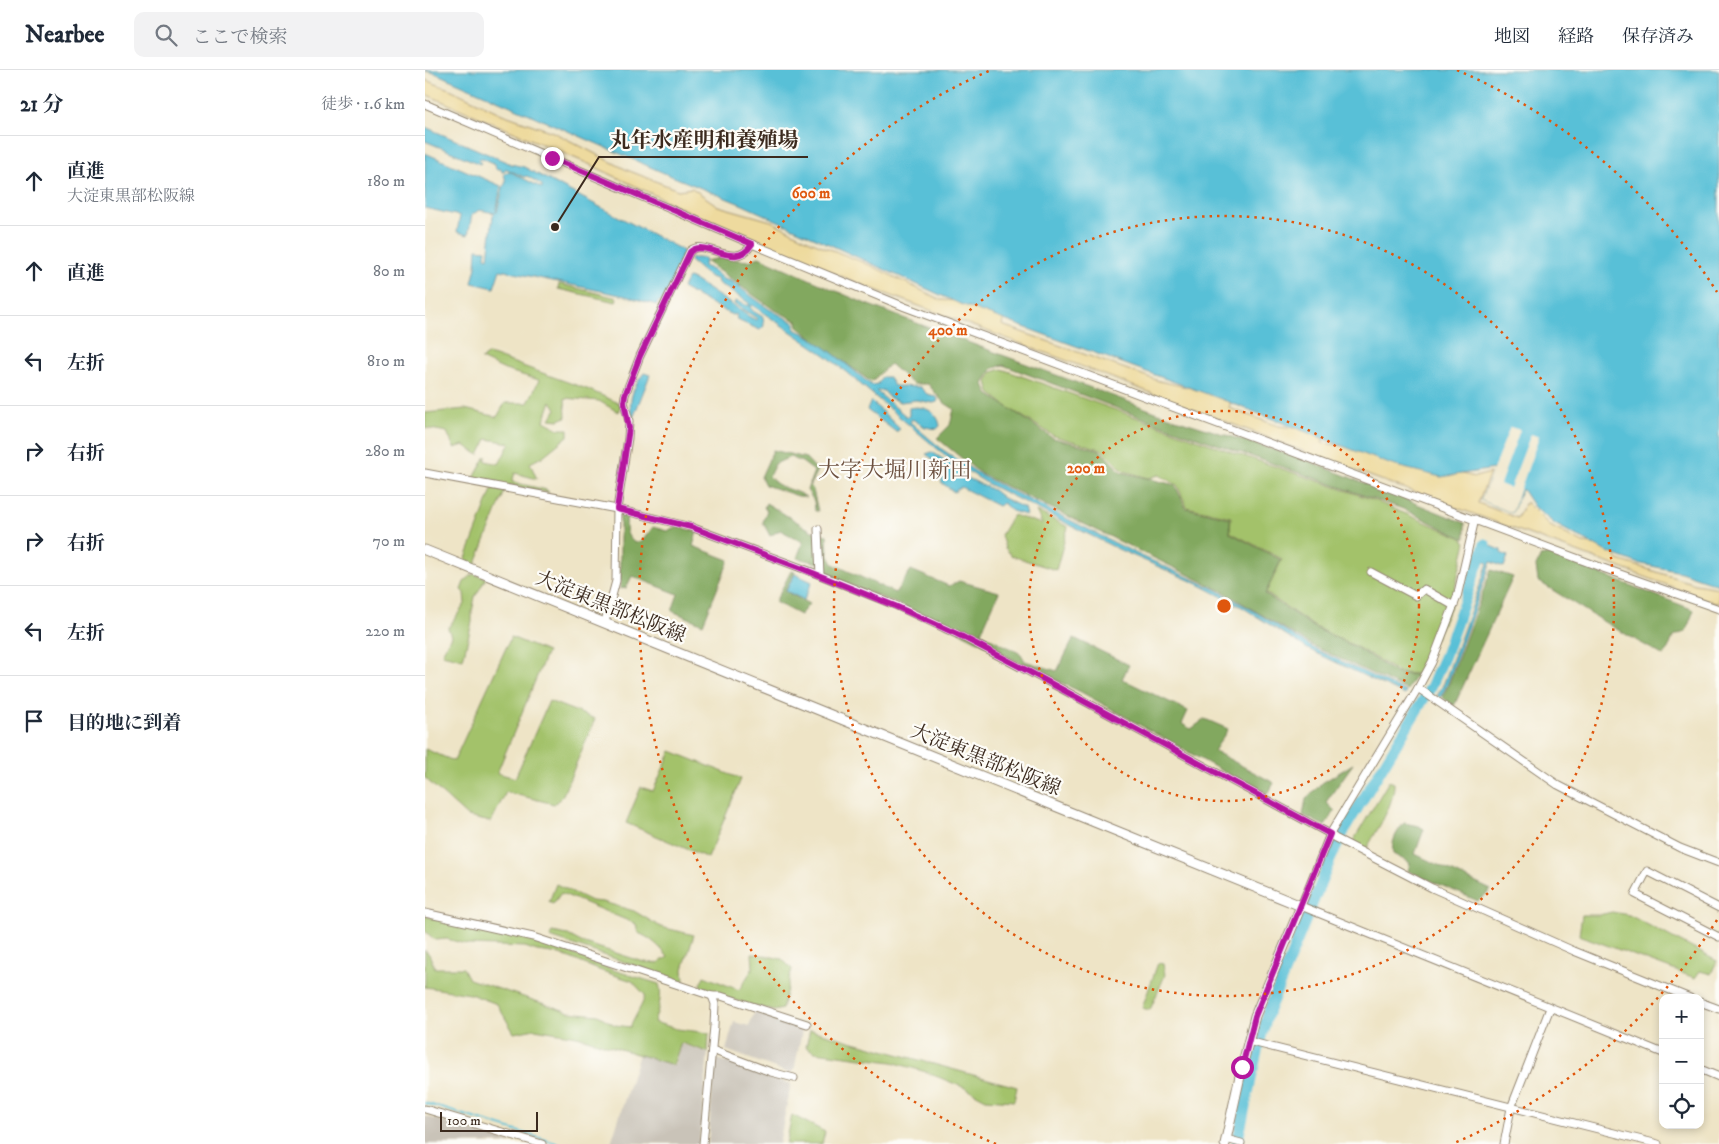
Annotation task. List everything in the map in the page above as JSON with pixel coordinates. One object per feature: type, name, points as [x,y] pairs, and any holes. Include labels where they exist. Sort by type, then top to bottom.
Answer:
[{"type":"main road","name":"大淀東黒部松阪線","points":[[425,550],[1303,907]]},
{"type":"main road","points":[[1227,1141],[1251,1042],[1255,1016],[1303,907]]},
{"type":"street","points":[[425,104],[752,244],[905,307],[1719,609]]},
{"type":"street","points":[[605,622],[616,581],[617,509],[629,428],[624,402],[640,356],[690,252],[697,247],[730,255],[744,252],[752,244]]},
{"type":"street","points":[[425,473],[617,509],[691,527],[820,575],[895,606],[957,634],[1063,689],[1343,842],[1432,888],[1574,951],[1680,994]]},
{"type":"street","points":[[1475,519],[1454,606],[1432,662],[1419,689],[1333,836],[1303,907],[1659,1052]]},
{"type":"street","points":[[818,529],[820,575]]},
{"type":"street","points":[[1371,572],[1417,596],[1424,589],[1454,606]]},
{"type":"street","points":[[1419,689],[1558,785],[1680,848],[1719,863]]},
{"type":"street","points":[[1719,908],[1647,871],[1635,894],[1719,937]]},
{"type":"street","points":[[425,913],[533,936],[712,996],[721,996],[807,1024]]},
{"type":"street","points":[[703,1144],[715,1012],[712,996]]},
{"type":"street","points":[[1704,1003],[1719,1009]]},
{"type":"street","points":[[1504,1144],[1511,1108],[1550,1008]]},
{"type":"street","points":[[1251,1042],[1658,1144]]},
{"type":"street","points":[[712,1050],[771,1072],[794,1078]]},
{"type":"street","points":[[1704,1071],[1719,1077]]},
{"type":"street","points":[[425,1109],[542,1144]]},
{"type":"street","points":[[1227,1141],[1241,1143]]},
{"type":"shaded area","points":[[755,1011],[803,1026],[794,1071],[789,1073],[726,1050],[734,1022],[749,1026]]},
{"type":"shaded area","points":[[681,1044],[708,1053],[699,1144],[611,1143],[639,1054],[674,1066]]},
{"type":"shaded area","points":[[715,1058],[791,1084],[779,1144],[708,1144]]},
{"type":"shaded area","points":[[425,1116],[513,1143],[425,1144]]},
{"type":"green space","points":[[759,257],[866,304],[1172,418],[1306,460],[1465,523],[1465,539],[1403,509],[1156,423],[1003,365],[992,369],[984,384],[988,394],[1053,438],[1100,450],[1121,472],[1175,485],[1186,508],[1230,518],[1230,533],[1281,560],[1265,594],[1315,628],[1355,647],[1398,674],[1416,675],[1407,690],[1313,646],[1224,592],[981,474],[937,438],[950,425],[954,409],[943,402],[928,384],[913,384],[890,364],[871,382],[798,327],[797,321],[773,309],[705,261],[720,258],[749,261]]},
{"type":"green space","points":[[559,284],[617,298],[616,302],[558,289]]},
{"type":"green space","points":[[489,354],[587,389],[621,404],[618,412],[599,401],[565,398],[566,417],[559,420],[550,419],[556,409],[551,401],[544,421],[559,429],[568,429],[568,436],[542,457],[530,463],[537,479],[515,473],[512,482],[547,490],[549,493],[474,478],[486,456],[486,461],[499,464],[510,443],[487,439],[479,455],[464,445],[454,448],[447,432],[425,428],[425,413],[465,409],[497,417],[505,403],[528,403],[539,380],[505,370],[481,359]]},
{"type":"green space","points":[[1002,369],[1235,453],[1371,499],[1460,537],[1466,542],[1450,608],[1419,674],[1400,673],[1355,646],[1315,627],[1266,593],[1282,559],[1230,532],[1231,517],[1187,507],[1177,485],[1159,475],[1149,478],[1124,471],[1101,449],[1054,436],[1009,408],[990,393],[987,382],[992,372]]},
{"type":"green space","points":[[773,450],[806,458],[817,470],[810,485],[818,511],[815,511],[814,501],[807,490],[814,471],[802,462],[790,457],[775,464],[769,476],[777,484],[806,497],[765,485],[761,477]]},
{"type":"green space","points":[[493,487],[505,491],[475,566],[465,561]]},
{"type":"green space","points":[[766,503],[812,531],[827,535],[828,554],[833,564],[895,593],[911,570],[949,586],[959,581],[999,592],[981,633],[1021,654],[1025,661],[1057,671],[1074,638],[1129,665],[1122,679],[1188,711],[1182,724],[1191,729],[1205,719],[1228,729],[1214,751],[1274,783],[1268,794],[1254,785],[1231,776],[1081,692],[970,637],[922,614],[824,574],[822,564],[797,558],[803,542],[780,530],[770,536],[763,522],[767,510],[764,508]]},
{"type":"green space","points":[[1036,511],[1068,527],[1056,570],[1012,556],[1005,548],[1001,535],[1013,515],[1042,524]]},
{"type":"green space","points":[[620,513],[627,514],[627,534],[635,543],[643,540],[653,527],[667,531],[677,526],[697,532],[693,546],[729,560],[703,624],[672,611],[678,594],[632,576],[626,588],[620,589]]},
{"type":"green space","points":[[1549,554],[1694,610],[1686,631],[1674,637],[1664,656],[1538,581],[1536,566],[1541,556]]},
{"type":"green space","points":[[1491,570],[1513,577],[1454,706],[1442,697],[1448,686]]},
{"type":"green space","points":[[791,571],[795,572],[785,591],[809,604],[800,615],[775,602]]},
{"type":"green space","points":[[473,574],[486,578],[475,597],[472,622],[463,659],[442,654],[451,636],[448,628],[465,604],[464,593],[461,590],[464,582]]},
{"type":"green space","points":[[511,637],[547,652],[497,773],[515,778],[549,701],[595,719],[562,797],[554,804],[506,792],[491,822],[468,817],[425,778],[425,749],[454,761]]},
{"type":"green space","points":[[671,751],[741,779],[708,858],[626,823],[641,787],[653,791]]},
{"type":"green space","points":[[1353,764],[1326,802],[1335,811],[1325,826],[1303,815],[1306,799],[1322,783]]},
{"type":"green space","points":[[1389,781],[1394,783],[1391,800],[1366,850],[1352,843]]},
{"type":"green space","points":[[1404,823],[1424,829],[1415,854],[1491,890],[1478,901],[1408,871],[1410,863],[1393,854],[1395,837]]},
{"type":"green space","points":[[556,884],[591,901],[603,902],[634,911],[661,927],[694,935],[683,969],[684,982],[550,937],[552,932],[568,935],[581,942],[644,962],[658,963],[668,957],[655,943],[638,933],[636,924],[561,893],[553,904],[549,902]]},
{"type":"green space","points":[[1612,912],[1629,915],[1717,961],[1711,974],[1700,971],[1695,978],[1579,935],[1582,915],[1599,915]]},
{"type":"green space","points":[[425,916],[534,939],[610,969],[659,984],[660,998],[654,1022],[677,1029],[709,1033],[708,1052],[681,1043],[673,1065],[577,1036],[535,1029],[514,1033],[497,1004],[470,994],[425,987],[425,950],[429,954],[435,968],[463,968],[469,979],[569,1012],[598,1015],[615,1025],[630,1027],[645,995],[632,981],[560,954],[537,951],[525,947],[469,945],[447,939],[435,940],[425,931]]},
{"type":"green space","points":[[752,953],[782,959],[792,969],[782,1009],[774,1011],[735,1000],[714,993],[700,985],[704,976],[739,990],[753,968]]},
{"type":"green space","points":[[1158,963],[1163,964],[1165,975],[1150,1010],[1142,1008]]},
{"type":"green space","points":[[810,1030],[1017,1087],[1014,1101],[986,1099],[926,1072],[892,1062],[815,1052],[806,1047]]},
{"type":"green space","points":[[792,1115],[825,1132],[822,1144],[786,1144]]},
{"type":"sand","points":[[425,80],[452,90],[502,114],[553,132],[627,170],[678,190],[692,188],[718,206],[771,221],[810,241],[872,266],[941,300],[1008,304],[1002,325],[1159,381],[1232,397],[1229,408],[1278,426],[1326,432],[1322,443],[1372,450],[1400,459],[1475,477],[1490,473],[1478,503],[1517,518],[1526,502],[1550,526],[1583,543],[1609,546],[1618,560],[1695,584],[1719,588],[1719,604],[1321,458],[865,286],[707,220],[591,165],[425,94]]},
{"type":"water","points":[[425,70],[1719,70],[1719,585],[1681,572],[1637,563],[1605,551],[1555,524],[1534,507],[1522,489],[1512,513],[1481,500],[1494,469],[1441,477],[1392,465],[1221,399],[958,303],[743,205]]},
{"type":"water","points":[[425,127],[511,164],[524,167],[682,250],[685,254],[679,257],[684,258],[665,299],[658,302],[657,305],[625,296],[500,270],[494,288],[472,283],[476,267],[477,249],[486,250],[485,257],[488,258],[493,215],[495,213],[479,210],[472,215],[468,235],[457,232],[460,216],[425,208],[425,153],[501,186],[496,213],[506,182],[504,174],[509,171],[542,188],[542,185],[527,176],[524,177],[507,169],[502,172],[501,169],[496,169],[495,164],[483,158],[478,159],[480,164],[425,141]]},
{"type":"water","points":[[691,258],[705,258],[704,266],[714,271],[723,279],[732,282],[769,309],[795,323],[795,330],[802,332],[822,345],[871,385],[878,384],[882,377],[889,377],[894,386],[920,387],[927,394],[935,396],[938,399],[937,402],[933,403],[916,400],[900,402],[890,398],[884,391],[876,391],[907,417],[909,416],[909,408],[914,407],[924,408],[933,413],[939,421],[940,426],[937,429],[925,427],[912,419],[910,422],[943,450],[982,476],[1137,554],[1217,590],[1313,648],[1406,692],[1405,695],[1308,649],[1242,607],[1198,584],[1118,549],[988,484],[952,461],[828,357],[752,305],[750,307],[753,311],[763,317],[764,326],[760,330],[737,320],[736,314],[732,315],[682,288],[688,278],[693,279],[750,317],[758,319],[734,304],[735,301],[749,306],[749,303],[718,283],[717,279],[703,272],[690,261]]},
{"type":"water","points":[[644,373],[650,375],[633,418],[631,412],[632,395]]},
{"type":"water","points":[[871,401],[900,429],[896,432],[867,410]]},
{"type":"water","points":[[932,452],[963,472],[959,474],[993,490],[1003,498],[1024,508],[1026,515],[1012,511],[1003,503],[998,506],[961,487],[954,492],[941,482],[947,470],[926,454]]},
{"type":"water","points":[[1484,543],[1501,550],[1501,553],[1508,556],[1504,567],[1491,562],[1447,685],[1440,698],[1437,696],[1444,683],[1488,563],[1477,559]]},
{"type":"water","points":[[795,574],[812,582],[804,600],[786,591]]},
{"type":"pier","points":[[1510,427],[1520,430],[1500,484],[1507,487],[1510,488],[1531,434],[1539,437],[1512,513],[1481,500]]},
{"type":"waterway","points":[[1237,1144],[1258,1047],[1269,1010],[1331,858],[1345,829],[1431,687],[1445,655],[1485,544]]},
{"type":"waterway","points":[[425,1103],[559,1144]]},
{"type":"place","name":"丸年水産明和養殖場","points":[[555,227]]},
{"type":"district","name":"大字大堀川新田","points":[[895,469]]},
{"type":"route","points":[[552,158],[752,244],[749,249],[738,254],[723,254],[697,247],[690,252],[640,356],[625,395],[624,402],[629,428],[617,509],[691,527],[895,606],[957,634],[1063,689],[1330,834],[1255,1016],[1242,1067]]}]
